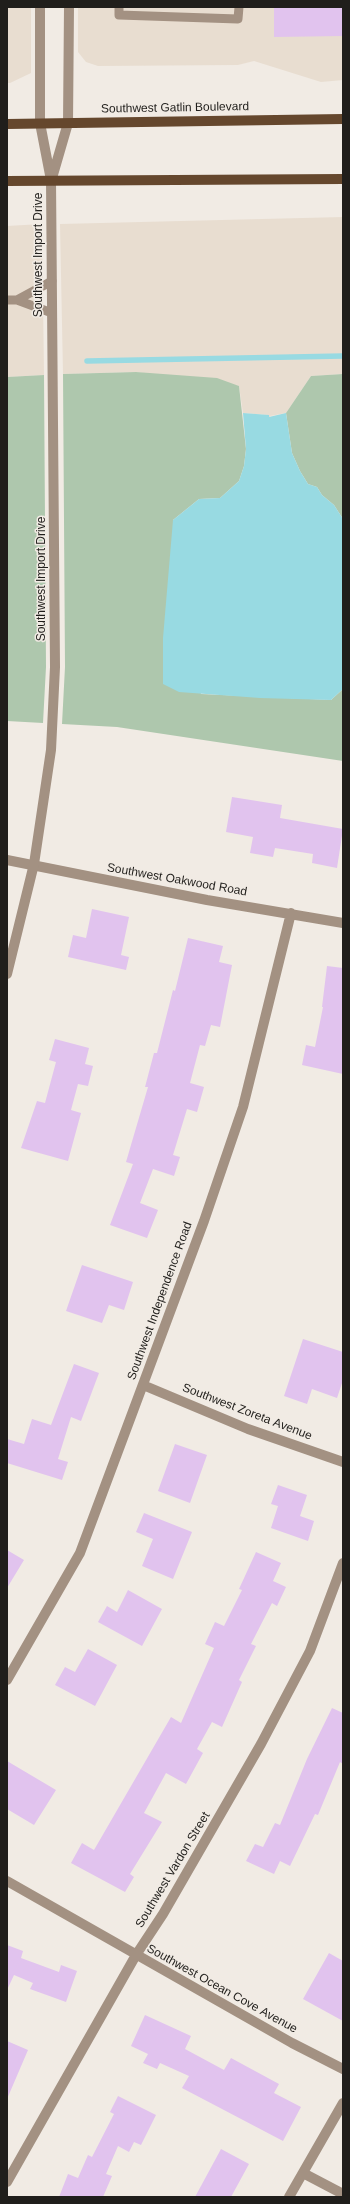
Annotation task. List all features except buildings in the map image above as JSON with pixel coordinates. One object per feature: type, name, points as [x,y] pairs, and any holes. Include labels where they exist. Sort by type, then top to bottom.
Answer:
[{"type":"main road","name":"Southwest Gatlin Boulevard","points":[[7,124],[343,119]]},
{"type":"main road","points":[[7,181],[343,179]]},
{"type":"street","name":"Southwest Import Drive","points":[[7,974],[34,864],[51,750],[56,667],[56,514],[51,180],[40,123],[40,7]]},
{"type":"street","name":"Southwest Import Drive","points":[[51,180],[68,122],[69,7]]},
{"type":"street","name":"Southwest Oakwood Road","points":[[7,860],[34,864],[207,900],[343,923]]},
{"type":"street","name":"Southwest Independence Road","points":[[7,1680],[80,1552],[143,1385],[165,1321],[204,1221],[243,1107],[291,913]]},
{"type":"street","name":"Southwest Zoreta Avenue","points":[[143,1385],[248,1429],[343,1462]]},
{"type":"street","name":"Southwest Vardon Street","points":[[7,2182],[136,1955],[167,1907],[261,1744],[310,1651],[343,1563]]},
{"type":"street","name":"Southwest Ocean Cove Avenue","points":[[7,1881],[292,2043],[343,2069]]},
{"type":"street","points":[[289,2197],[343,2103]]},
{"type":"street","points":[[303,2173],[343,2194]]},
{"type":"lane","points":[[119,7],[119,15],[238,19],[239,7]]},
{"type":"lane","points":[[12,300],[52,281]]},
{"type":"lane","points":[[12,300],[52,313]]},
{"type":"shaded area","points":[[7,7],[31,7],[31,73],[10,83],[7,83]]},
{"type":"shaded area","points":[[78,7],[343,7],[343,80],[321,82],[254,61],[238,65],[98,66],[86,62],[78,52]]},
{"type":"shaded area","points":[[343,217],[343,374],[311,376],[286,413],[270,416],[269,419],[268,415],[243,413],[239,386],[136,372],[63,374],[60,224]]},
{"type":"shaded area","points":[[42,224],[44,375],[7,377],[7,226]]},
{"type":"green space","points":[[136,372],[217,378],[239,386],[246,449],[244,466],[239,481],[220,498],[199,499],[173,520],[173,538],[201,694],[331,700],[343,689],[343,761],[117,727],[62,724],[65,667],[63,374]]},
{"type":"green space","points":[[343,374],[343,519],[334,505],[322,495],[317,487],[308,484],[300,471],[292,453],[286,413],[311,376]]},
{"type":"green space","points":[[44,375],[46,667],[43,723],[7,721],[7,377]]},
{"type":"water","points":[[243,413],[269,415],[269,417],[286,413],[292,453],[300,471],[308,484],[317,487],[322,495],[334,505],[343,519],[343,689],[331,700],[260,698],[179,692],[163,684],[163,638],[173,520],[199,499],[220,498],[239,481],[244,466],[246,449]]},
{"type":"waterway","points":[[87,361],[343,356]]}]
